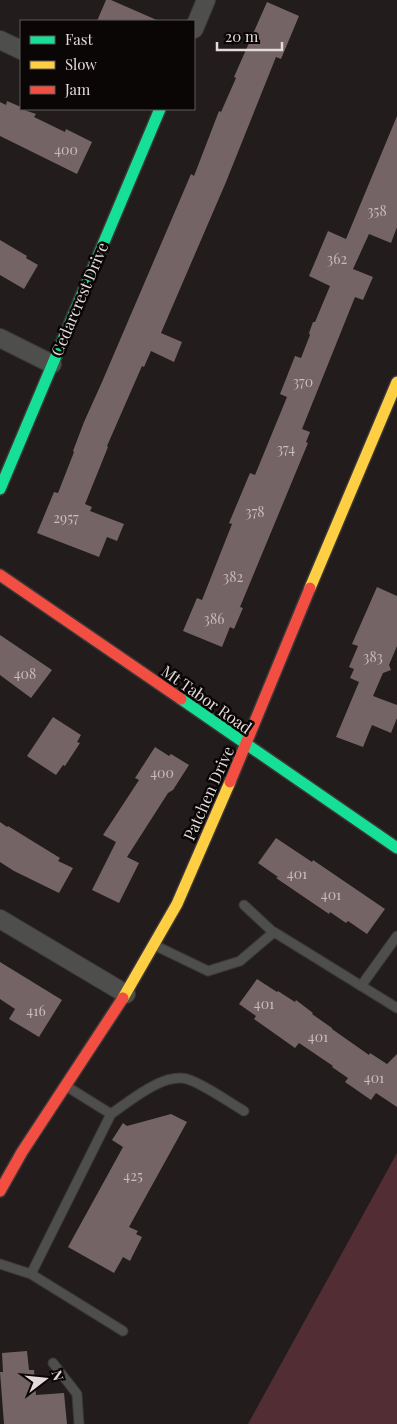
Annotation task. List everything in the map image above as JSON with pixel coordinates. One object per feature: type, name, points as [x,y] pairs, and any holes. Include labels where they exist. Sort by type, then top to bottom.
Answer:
[{"type":"street","points":[[195,27],[206,0]]},
{"type":"street","points":[[0,40],[20,50]]},
{"type":"street","name":"Cedarcrest Drive","points":[[0,489],[154,111]]},
{"type":"street","points":[[0,338],[52,364]]},
{"type":"street","name":"Patchen Drive","points":[[0,1191],[22,1152],[126,994],[177,904],[246,746],[397,382]]},
{"type":"street","name":"Mt Tabor Road","points":[[0,575],[246,746],[397,848]]},
{"type":"street","points":[[0,919],[126,994]]},
{"type":"lane","points":[[244,905],[274,933],[397,1008]]},
{"type":"lane","points":[[154,945],[208,971],[240,961],[274,933]]},
{"type":"lane","points":[[361,986],[397,936]]},
{"type":"lane","points":[[30,1274],[111,1114],[147,1088],[172,1078],[189,1079],[244,1111]]},
{"type":"lane","points":[[66,1086],[111,1114]]},
{"type":"lane","points":[[0,1264],[30,1274],[123,1331]]},
{"type":"lane","points":[[53,1363],[78,1394],[79,1424]]},
{"type":"shaded area","points":[[397,1153],[397,1424],[248,1424]]},
{"type":"building","points":[[106,0],[111,0],[157,20],[97,20]]},
{"type":"building","points":[[267,2],[299,16],[281,59],[276,57],[226,182],[161,333],[182,342],[174,362],[151,351],[144,367],[142,366],[107,446],[85,504],[92,507],[90,511],[124,524],[117,541],[107,537],[99,557],[37,533],[54,492],[58,493],[84,422],[191,174],[194,176],[219,111],[221,112],[236,78],[234,77]]},
{"type":"building","points":[[7,101],[20,107],[20,110],[36,114],[34,117],[65,132],[66,129],[92,142],[77,174],[0,136],[0,102],[6,105]]},
{"type":"building","points":[[397,116],[397,227],[391,243],[369,234],[353,269],[373,277],[363,300],[355,297],[302,429],[310,432],[306,442],[308,443],[240,607],[243,608],[234,629],[230,627],[222,647],[183,631],[197,598],[202,600],[232,524],[229,523],[250,473],[255,475],[287,397],[280,394],[295,356],[301,358],[313,322],[315,322],[330,286],[309,276],[328,231],[346,239]]},
{"type":"building","points":[[0,240],[38,265],[24,289],[0,275]]},
{"type":"building","points":[[377,587],[397,596],[397,646],[389,665],[391,670],[383,673],[373,696],[397,705],[397,718],[391,733],[372,725],[363,747],[336,737],[359,682],[350,678],[354,669],[349,667],[358,646],[352,644]]},
{"type":"building","points":[[0,635],[52,670],[31,698],[0,675]]},
{"type":"building","points":[[53,717],[81,735],[77,742],[80,743],[65,766],[63,765],[56,775],[27,756]]},
{"type":"building","points":[[155,747],[189,765],[173,790],[168,793],[127,857],[139,863],[119,903],[92,890],[116,842],[103,835],[139,780],[135,778]]},
{"type":"building","points":[[0,822],[60,858],[58,861],[73,868],[59,893],[0,862]]},
{"type":"building","points":[[276,838],[312,862],[313,860],[385,909],[367,934],[348,921],[346,923],[330,912],[329,914],[276,878],[278,877],[258,863]]},
{"type":"building","points":[[0,962],[62,1000],[39,1037],[9,1019],[15,1009],[0,999]]},
{"type":"building","points":[[257,979],[295,1002],[296,1000],[312,1014],[369,1055],[370,1053],[387,1064],[397,1054],[397,1107],[376,1093],[371,1100],[345,1082],[348,1078],[333,1066],[299,1043],[295,1048],[254,1019],[256,1016],[239,1004]]},
{"type":"building","points":[[171,1114],[187,1122],[129,1227],[138,1231],[136,1234],[142,1237],[130,1261],[123,1257],[114,1273],[68,1247],[123,1147],[112,1140],[123,1123],[127,1126]]},
{"type":"building","points":[[27,1351],[29,1370],[34,1370],[36,1395],[64,1393],[67,1424],[4,1424],[0,1372],[3,1372],[2,1353]]},
{"type":"traffic: fast","points":[[0,489],[160,110]]},
{"type":"traffic: fast","points":[[181,699],[397,848]]},
{"type":"traffic: slow","points":[[310,588],[397,382]]},
{"type":"traffic: slow","points":[[123,998],[177,904],[230,782]]},
{"type":"traffic: jam","points":[[0,575],[181,699]]},
{"type":"traffic: jam","points":[[230,782],[310,588]]},
{"type":"traffic: jam","points":[[0,1191],[22,1152],[123,998]]}]
